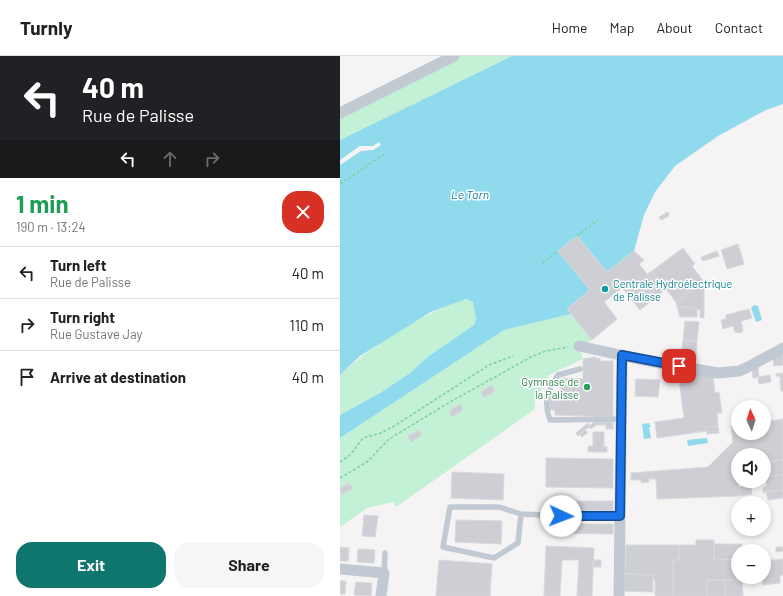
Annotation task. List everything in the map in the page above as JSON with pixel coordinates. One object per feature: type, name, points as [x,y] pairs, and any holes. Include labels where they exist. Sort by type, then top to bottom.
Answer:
[{"type":"street","points":[[340,112],[454,56]]},
{"type":"street","points":[[579,346],[718,373],[739,371],[783,348]]},
{"type":"street","points":[[619,596],[620,419],[622,355]]},
{"type":"street","points":[[340,569],[384,572],[382,596]]},
{"type":"lane","points":[[580,369],[558,375],[548,389],[547,412],[550,420],[620,419]]},
{"type":"lane","points":[[521,514],[518,543],[494,558],[443,547],[450,507],[499,507],[521,514],[587,517],[620,516]]},
{"type":"lane","points":[[384,572],[385,553]]},
{"type":"path","points":[[340,184],[386,153]]},
{"type":"path","points":[[577,236],[598,220]]},
{"type":"path","points":[[542,263],[558,251]]},
{"type":"path","points":[[340,478],[367,462],[389,439],[511,367],[546,351],[579,346]]},
{"type":"path","points":[[340,462],[350,454],[363,438],[381,433],[396,425],[489,365],[513,356]]},
{"type":"green space","points":[[454,56],[512,56],[340,140],[340,113]]},
{"type":"green space","points":[[461,300],[469,300],[473,302],[476,318],[474,325],[429,356],[410,373],[380,393],[340,415],[340,375],[367,352],[397,332],[428,315]]},
{"type":"green space","points":[[571,314],[592,340],[579,346],[583,359],[549,375],[540,392],[535,393],[535,409],[396,507],[393,502],[367,508],[340,527],[340,438],[504,330]]},
{"type":"water","name":"Le Tarn","points":[[512,56],[783,56],[783,104],[766,110],[718,136],[675,166],[655,192],[644,215],[634,251],[607,272],[577,236],[559,251],[590,290],[567,309],[571,314],[504,330],[340,438],[340,415],[380,393],[410,373],[429,356],[474,325],[476,318],[473,302],[466,299],[431,312],[360,356],[340,375],[340,140]]},
{"type":"water","points":[[754,305],[758,306],[762,320],[756,322],[751,308]]},
{"type":"water","points":[[649,423],[651,427],[649,427],[651,438],[644,439],[642,424]]},
{"type":"water","points":[[707,438],[708,443],[688,446],[687,440]]},
{"type":"pier","points":[[379,142],[381,145],[373,150],[361,151],[340,165],[340,160],[360,146],[373,146]]},
{"type":"building","points":[[668,212],[669,216],[661,220],[659,217]]},
{"type":"building","name":"Centrale Hydroélectrique de Palisse","points":[[577,236],[607,272],[634,251],[644,260],[639,264],[656,285],[649,291],[655,298],[640,310],[622,288],[604,302],[617,319],[592,340],[567,309],[590,290],[558,251]]},
{"type":"building","points":[[738,244],[744,264],[727,269],[721,250]]},
{"type":"building","points":[[683,248],[695,264],[692,266],[704,282],[676,302],[652,271]]},
{"type":"building","points":[[717,251],[719,256],[703,261],[701,257]]},
{"type":"building","points":[[652,271],[666,290],[662,292],[647,274]]},
{"type":"building","points":[[704,282],[704,318],[700,317],[700,310],[677,306],[676,302]]},
{"type":"building","points":[[656,285],[662,292],[655,298],[649,291]]},
{"type":"building","points":[[677,306],[697,309],[697,317],[680,317]]},
{"type":"building","points":[[749,309],[752,318],[741,321],[743,330],[741,333],[735,332],[733,326],[723,329],[721,320],[726,319],[726,315]]},
{"type":"building","points":[[685,321],[699,322],[697,341],[683,340]]},
{"type":"building","points":[[683,340],[697,341],[696,359],[681,358]]},
{"type":"building","points":[[783,353],[783,365],[774,366],[773,359]]},
{"type":"building","name":"Gymnase de la Palisse","points":[[596,357],[596,359],[600,358],[600,361],[613,361],[613,417],[555,415],[555,410],[550,410],[550,395],[560,395],[561,378],[583,379],[583,359]]},
{"type":"building","points":[[758,366],[759,377],[753,378],[752,369]]},
{"type":"building","points":[[678,371],[713,376],[715,393],[719,392],[722,413],[717,413],[718,426],[706,427],[706,431],[657,438],[655,422],[684,418]]},
{"type":"building","points":[[783,373],[783,391],[781,391],[780,376],[776,376],[776,374]]},
{"type":"building","points":[[770,375],[771,382],[759,384],[758,377]]},
{"type":"building","points":[[636,379],[660,380],[658,397],[635,396]]},
{"type":"building","points":[[492,385],[495,391],[484,398],[481,392]]},
{"type":"building","points":[[460,404],[463,410],[452,417],[449,411]]},
{"type":"building","points":[[783,419],[783,460],[771,461],[771,448],[731,448],[731,488],[739,488],[740,496],[657,499],[656,479],[649,479],[649,482],[641,483],[641,480],[631,480],[631,473],[708,467],[733,442],[733,440],[771,440],[771,421]]},
{"type":"building","points":[[594,422],[613,422],[613,429],[606,429],[606,425],[596,425],[591,429],[588,427]]},
{"type":"building","points":[[588,423],[590,426],[578,436],[576,433]]},
{"type":"building","points":[[718,426],[719,433],[707,434],[706,427]]},
{"type":"building","points":[[419,430],[422,435],[411,442],[408,436]]},
{"type":"building","points":[[585,430],[588,432],[582,437],[580,435]]},
{"type":"building","points":[[593,432],[604,432],[604,447],[607,447],[607,452],[588,452],[588,446],[593,446]]},
{"type":"building","points":[[546,458],[613,459],[613,488],[546,487]]},
{"type":"building","points":[[783,460],[783,475],[771,477],[771,462]]},
{"type":"building","points":[[452,472],[504,474],[503,500],[451,498]]},
{"type":"building","points":[[783,475],[783,490],[763,493],[763,488],[771,488],[771,476]]},
{"type":"building","points":[[349,483],[353,488],[342,495],[340,488]]},
{"type":"building","points":[[739,488],[751,488],[752,494],[740,496]]},
{"type":"building","points":[[783,490],[783,498],[771,500],[771,496],[767,496],[766,492]]},
{"type":"building","points":[[553,501],[613,501],[613,511],[552,510]]},
{"type":"building","points":[[364,515],[378,516],[375,537],[362,536]]},
{"type":"building","points":[[456,520],[502,521],[501,544],[455,542]]},
{"type":"building","points":[[552,524],[613,524],[613,534],[552,533]]},
{"type":"building","points":[[696,540],[714,540],[714,560],[731,559],[731,580],[707,580],[707,596],[673,596],[673,560],[679,560],[679,545],[696,545]]},
{"type":"building","points":[[714,544],[731,544],[731,559],[714,560]]},
{"type":"building","points":[[626,545],[679,545],[679,560],[673,560],[673,596],[655,596],[655,580],[653,579],[653,575],[625,574]]},
{"type":"building","points":[[546,546],[594,548],[592,596],[577,596],[579,560],[562,560],[560,596],[544,596]]},
{"type":"building","points":[[340,547],[349,548],[348,561],[340,561]]},
{"type":"building","points":[[776,547],[783,547],[783,551],[776,552]]},
{"type":"building","points":[[358,549],[375,550],[374,563],[357,562]]},
{"type":"building","points":[[783,559],[783,575],[780,575],[780,583],[763,585],[771,584],[771,560]]},
{"type":"building","points":[[439,560],[492,564],[490,596],[436,596]]},
{"type":"building","points":[[593,560],[601,560],[601,567],[593,567]]},
{"type":"building","points":[[625,574],[653,575],[653,592],[624,591]]},
{"type":"building","points":[[707,580],[725,580],[725,596],[707,596]]},
{"type":"building","points":[[725,580],[731,580],[731,584],[742,584],[743,596],[725,596]]},
{"type":"building","points":[[340,581],[346,581],[345,594],[340,594]]},
{"type":"building","points":[[356,582],[372,583],[371,596],[354,595]]},
{"type":"place","name":"Centrale Hydroélectrique de Palisse","points":[[605,289]]},
{"type":"place","name":"Gymnase de la Palisse","points":[[587,387]]},
{"type":"route","points":[[561,516],[620,516],[620,412],[622,355],[679,366]]}]
